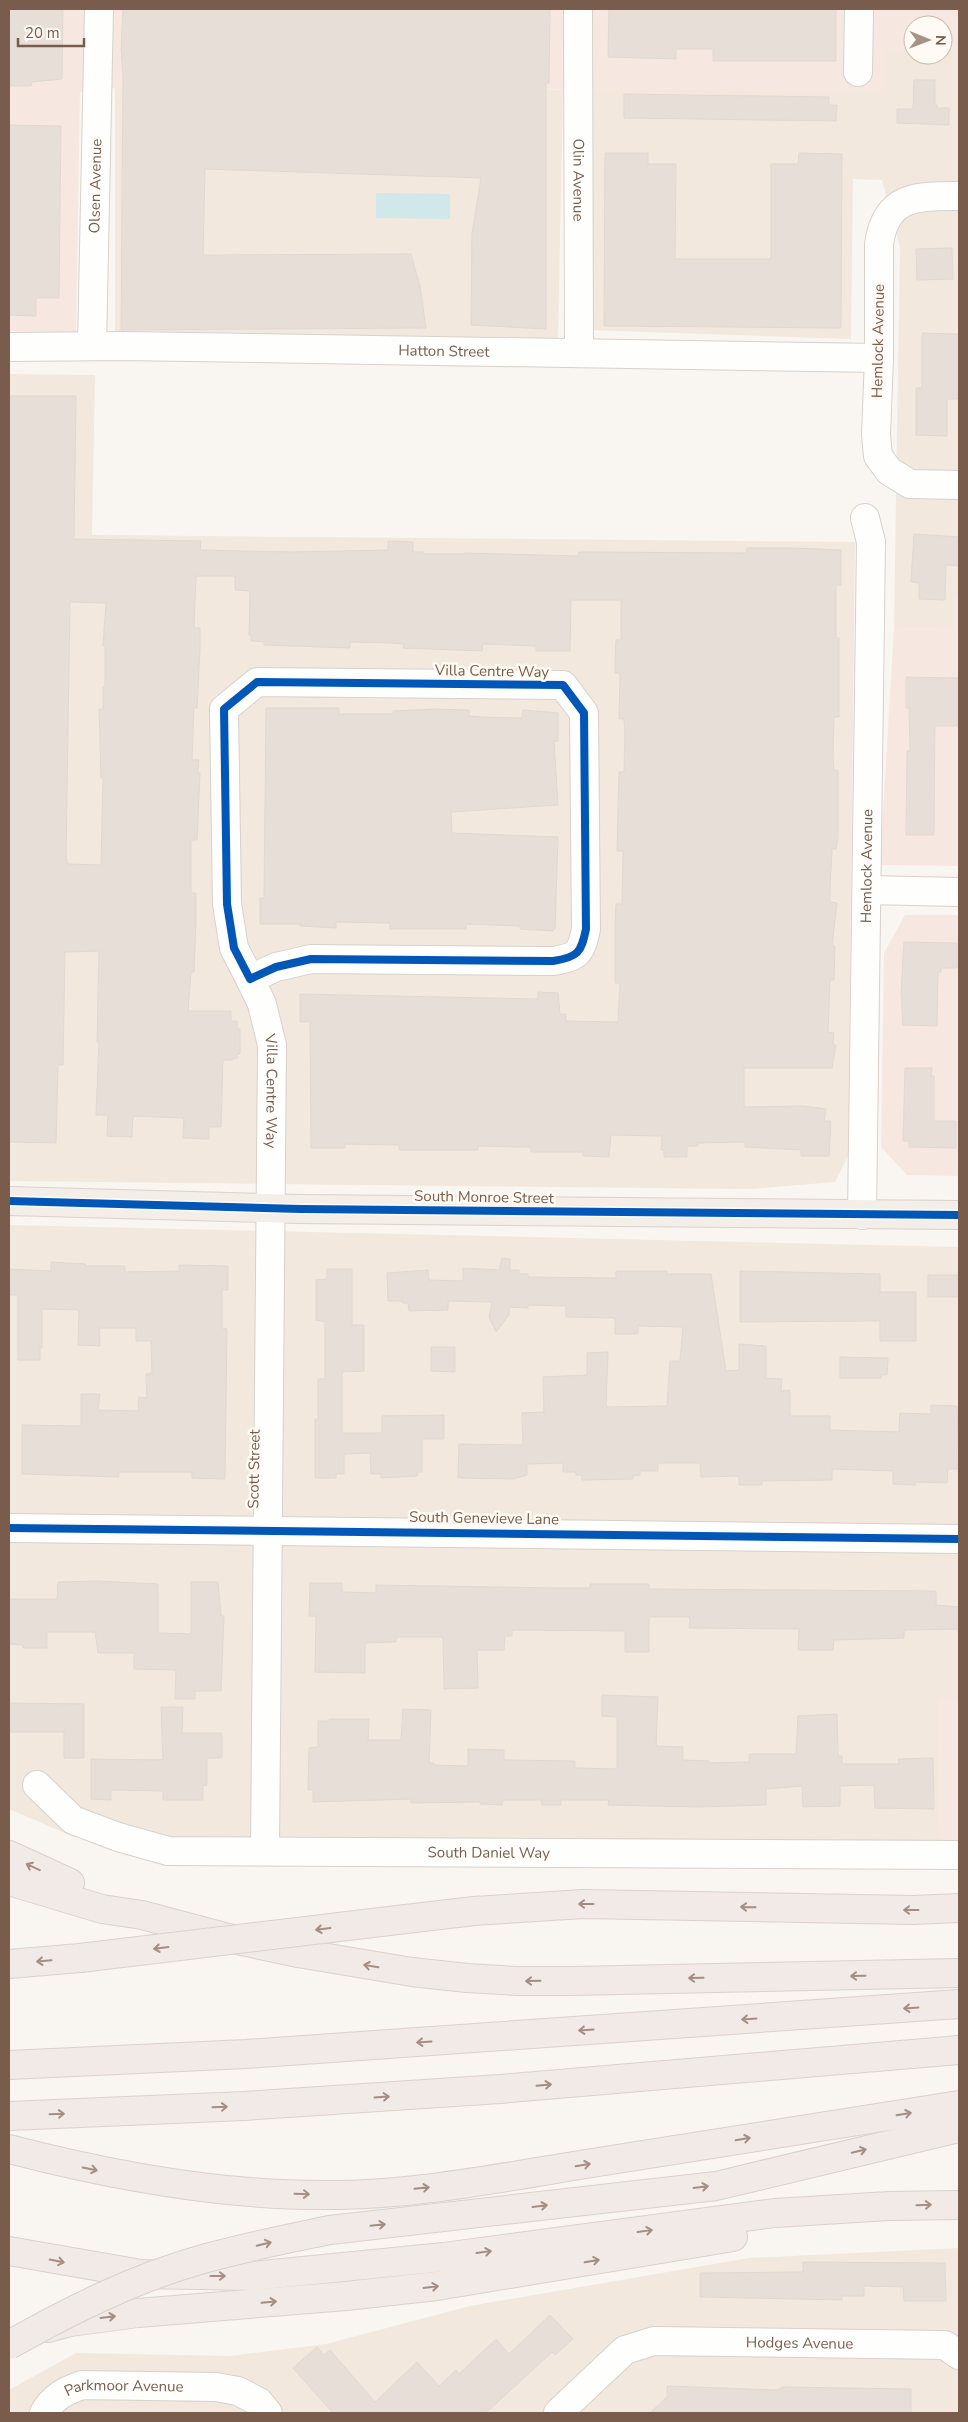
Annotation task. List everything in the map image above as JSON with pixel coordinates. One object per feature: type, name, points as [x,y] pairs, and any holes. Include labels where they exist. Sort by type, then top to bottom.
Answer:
[{"type":"highway","points":[[9,1856],[58,1878],[108,1897],[142,1915]]},
{"type":"highway","points":[[9,1880],[102,1908],[142,1915],[228,1938],[298,1953],[412,1972],[467,1978],[517,1981],[572,1981],[959,1973]]},
{"type":"highway","points":[[9,1964],[80,1958],[474,1911],[583,1904],[913,1910],[959,1908]]},
{"type":"highway","points":[[9,2065],[246,2054],[959,2004]]},
{"type":"highway","points":[[9,2116],[244,2106],[500,2089],[959,2050]]},
{"type":"highway","points":[[9,2149],[96,2170],[201,2187],[268,2194],[330,2195],[426,2187],[521,2175],[959,2105]]},
{"type":"highway","points":[[9,2345],[62,2315],[133,2283],[202,2259],[269,2242],[330,2230],[716,2186],[959,2128]]},
{"type":"highway","points":[[9,2251],[141,2274],[254,2276],[444,2258],[775,2214],[889,2206],[959,2205]]},
{"type":"highway","points":[[9,2338],[70,2322],[138,2313],[437,2286],[752,2234],[889,2206]]},
{"type":"main road","name":"South Monroe Street","points":[[9,1201],[272,1208],[959,1215]]},
{"type":"street","name":"Olin Avenue","points":[[578,9],[579,353]]},
{"type":"street","points":[[858,72],[859,9]]},
{"type":"street","name":"Olsen Avenue","points":[[92,346],[99,17]]},
{"type":"street","name":"Hemlock Avenue","points":[[959,196],[930,196],[907,200],[891,211],[882,226],[879,244],[879,358],[876,435],[878,456],[889,471],[910,484],[959,485]]},
{"type":"street","name":"Hatton Street","points":[[9,347],[92,346],[879,358]]},
{"type":"street","name":"Hemlock Avenue","points":[[862,1215],[871,542],[865,518]]},
{"type":"street","name":"Villa Centre Way","points":[[250,979],[276,967],[311,959],[553,961],[570,958],[577,953],[583,946],[586,929],[584,713],[563,685],[257,682],[224,709],[227,904],[234,948],[262,1004],[272,1045],[272,1208]]},
{"type":"street","points":[[867,890],[959,892]]},
{"type":"street","name":"Scott Street","points":[[265,1850],[272,1208]]},
{"type":"street","name":"South Genevieve Lane","points":[[9,1528],[959,1539]]},
{"type":"street","name":"South Daniel Way","points":[[37,1786],[74,1820],[118,1837],[168,1851],[959,1855]]},
{"type":"street","name":"Hodges Avenue","points":[[558,2413],[626,2350],[654,2340],[952,2350]]},
{"type":"street","name":"Parkmoor Avenue","points":[[44,2413],[49,2404],[64,2391],[82,2385],[216,2387],[238,2391],[259,2402],[268,2413]]},
{"type":"shaded area","points":[[9,9],[959,9],[959,50],[953,50],[953,15],[903,15],[903,50],[883,50],[883,91],[115,88],[80,92],[76,333],[9,331]]},
{"type":"shaded area","points":[[883,50],[903,50],[903,65],[953,65],[953,50],[959,50],[959,597],[953,597],[953,629],[894,628],[900,247],[882,180],[853,179],[851,339],[588,330],[591,88],[883,91]]},
{"type":"shaded area","points":[[115,88],[563,90],[558,339],[115,331]]},
{"type":"shaded area","points":[[9,374],[95,375],[92,535],[855,542],[848,1156],[835,1182],[750,1189],[9,1181]]},
{"type":"shaded area","points":[[953,597],[959,597],[959,866],[880,865],[894,628],[953,629]]},
{"type":"shaded area","points":[[905,915],[959,915],[959,1176],[907,1175],[881,1147],[884,953]]},
{"type":"shaded area","points":[[9,1225],[959,1247],[959,1699],[939,1700],[940,1847],[242,1849],[74,1837],[9,1809]]},
{"type":"shaded area","points":[[939,1699],[959,1699],[959,1846],[940,1847]]},
{"type":"shaded area","points":[[959,2248],[959,2413],[9,2413],[9,2390],[76,2353],[230,2356],[326,2344],[470,2306],[749,2258]]},
{"type":"water","points":[[376,193],[450,194],[450,219],[376,218]]},
{"type":"building","points":[[9,9],[63,9],[62,79],[32,82],[31,86],[9,86]]},
{"type":"building","points":[[123,9],[550,9],[549,83],[546,83],[546,329],[471,325],[472,234],[481,178],[205,169],[203,255],[411,254],[420,286],[426,328],[121,330],[123,76],[121,49]]},
{"type":"building","points":[[609,9],[836,9],[836,61],[713,61],[713,49],[676,49],[676,59],[608,57]]},
{"type":"building","points":[[914,80],[935,80],[935,105],[937,105],[937,108],[949,108],[949,125],[897,123],[897,109],[913,109]]},
{"type":"building","points":[[624,94],[829,97],[829,105],[837,105],[836,121],[624,118]]},
{"type":"building","points":[[9,125],[61,126],[59,298],[36,298],[36,316],[9,315]]},
{"type":"building","points":[[605,153],[648,153],[648,164],[676,164],[675,259],[771,259],[771,164],[798,164],[799,153],[842,154],[841,328],[604,326]]},
{"type":"building","points":[[952,248],[953,279],[917,280],[916,249]]},
{"type":"building","points":[[922,333],[959,334],[959,399],[947,399],[947,436],[916,435],[916,388],[922,388]]},
{"type":"building","points":[[9,396],[76,396],[74,539],[201,541],[200,550],[291,552],[388,550],[388,541],[413,542],[413,552],[423,552],[423,554],[464,553],[579,556],[579,552],[747,553],[747,548],[841,550],[841,585],[836,585],[836,638],[839,638],[839,717],[834,717],[833,755],[834,770],[838,770],[838,837],[836,849],[832,849],[830,889],[830,902],[837,903],[832,946],[835,946],[834,980],[830,980],[828,1032],[834,1033],[833,1045],[836,1045],[832,1068],[744,1068],[744,1107],[803,1106],[826,1109],[824,1121],[831,1121],[829,1156],[801,1156],[801,1150],[745,1147],[745,1142],[698,1143],[698,1146],[687,1146],[687,1157],[664,1157],[664,1150],[661,1150],[662,1136],[611,1135],[609,1157],[583,1156],[583,1152],[531,1152],[531,1147],[478,1146],[478,1150],[399,1150],[399,1145],[345,1144],[345,1148],[311,1148],[310,1022],[300,1022],[300,994],[538,999],[538,992],[558,993],[560,1014],[566,1014],[566,1021],[618,1022],[620,983],[615,983],[615,924],[616,904],[622,904],[623,851],[617,851],[619,772],[624,772],[625,732],[624,719],[619,719],[620,676],[619,673],[615,673],[615,660],[616,640],[621,640],[621,600],[571,600],[570,651],[536,651],[536,646],[483,644],[482,651],[403,648],[404,644],[390,643],[350,642],[350,648],[264,645],[264,642],[251,641],[251,635],[249,635],[250,591],[235,590],[235,576],[196,576],[194,628],[200,628],[200,647],[197,708],[194,708],[192,760],[199,760],[198,773],[200,773],[197,840],[191,840],[191,893],[196,893],[196,922],[194,972],[191,972],[188,1011],[231,1011],[231,1021],[237,1021],[237,1029],[240,1029],[240,1054],[237,1054],[237,1058],[233,1058],[233,1060],[223,1060],[221,1127],[209,1127],[209,1139],[183,1138],[184,1118],[133,1116],[132,1137],[107,1136],[108,1115],[96,1115],[99,1042],[97,1042],[99,951],[65,952],[63,1065],[58,1065],[56,1143],[9,1142]],"holes":[[[70,602],[106,603],[103,646],[105,646],[105,687],[103,687],[103,709],[99,709],[101,778],[103,778],[101,865],[68,864],[66,858]]]},
{"type":"building","points":[[914,534],[959,537],[959,566],[946,565],[945,600],[919,599],[919,583],[911,582]]},
{"type":"building","points":[[906,677],[959,678],[959,726],[935,726],[934,835],[906,835],[907,751],[910,751],[909,708],[906,708]]},
{"type":"building","points":[[266,708],[339,708],[339,714],[393,714],[393,711],[435,709],[469,710],[469,716],[522,718],[523,710],[558,713],[558,741],[554,741],[558,805],[451,812],[452,833],[558,837],[555,928],[553,931],[520,929],[520,926],[466,924],[466,929],[390,929],[390,923],[336,922],[336,928],[300,926],[300,924],[260,924],[260,898],[264,898]]},
{"type":"building","points":[[904,942],[957,943],[957,968],[941,968],[941,972],[938,972],[937,1026],[903,1025],[901,993]]},
{"type":"building","points":[[905,1068],[932,1068],[931,1076],[934,1076],[934,1121],[956,1121],[956,1148],[909,1147],[909,1141],[903,1141]]},
{"type":"building","points":[[502,1258],[510,1259],[510,1270],[519,1270],[519,1274],[528,1274],[528,1277],[616,1278],[616,1271],[667,1271],[667,1274],[711,1274],[726,1371],[739,1370],[739,1344],[766,1346],[766,1378],[782,1379],[781,1391],[790,1390],[790,1416],[830,1416],[830,1430],[899,1432],[900,1413],[931,1414],[931,1405],[957,1406],[959,1469],[948,1469],[947,1483],[915,1482],[915,1485],[893,1484],[893,1471],[832,1469],[832,1480],[762,1481],[762,1485],[739,1485],[739,1476],[701,1477],[700,1463],[658,1463],[658,1471],[640,1471],[640,1475],[633,1476],[633,1479],[582,1480],[582,1475],[576,1475],[576,1472],[563,1472],[563,1463],[527,1464],[527,1475],[513,1479],[458,1478],[459,1444],[523,1445],[522,1413],[544,1412],[543,1377],[587,1375],[587,1353],[608,1352],[606,1407],[667,1406],[670,1361],[680,1361],[683,1327],[638,1326],[638,1334],[615,1334],[615,1318],[566,1317],[566,1306],[528,1305],[528,1308],[509,1307],[509,1315],[496,1332],[489,1317],[492,1302],[448,1301],[448,1310],[409,1311],[408,1303],[388,1301],[387,1273],[428,1270],[429,1280],[463,1281],[463,1268],[499,1270]]},
{"type":"building","points":[[51,1262],[86,1264],[86,1266],[125,1266],[125,1272],[179,1271],[179,1265],[228,1266],[228,1290],[222,1290],[222,1328],[227,1329],[225,1479],[192,1478],[192,1472],[119,1472],[119,1477],[22,1474],[22,1425],[81,1426],[81,1394],[100,1394],[98,1410],[138,1411],[139,1397],[147,1398],[146,1374],[152,1373],[151,1341],[136,1341],[136,1328],[99,1328],[100,1346],[78,1345],[79,1310],[42,1309],[42,1348],[40,1348],[40,1360],[18,1360],[18,1295],[9,1295],[9,1269],[51,1271]]},
{"type":"building","points":[[327,1269],[352,1269],[352,1325],[364,1325],[364,1371],[342,1372],[342,1433],[382,1433],[382,1416],[444,1415],[444,1439],[422,1439],[422,1472],[418,1472],[417,1476],[381,1478],[381,1474],[371,1474],[370,1453],[344,1454],[344,1474],[336,1474],[336,1478],[315,1478],[315,1419],[318,1419],[318,1379],[325,1379],[325,1322],[316,1320],[316,1280],[327,1279]]},
{"type":"building","points":[[740,1271],[880,1274],[880,1292],[916,1292],[916,1341],[880,1341],[880,1321],[740,1322]]},
{"type":"building","points":[[928,1275],[959,1275],[959,1297],[928,1297]]},
{"type":"building","points":[[431,1347],[455,1347],[455,1372],[431,1371]]},
{"type":"building","points":[[840,1357],[888,1358],[887,1375],[881,1375],[881,1378],[840,1378]]},
{"type":"building","points":[[96,1581],[158,1584],[158,1633],[191,1634],[191,1582],[218,1582],[221,1616],[224,1616],[221,1691],[195,1691],[195,1699],[175,1699],[176,1670],[134,1669],[134,1653],[98,1653],[95,1632],[47,1632],[47,1648],[23,1648],[23,1645],[9,1644],[9,1599],[57,1599],[58,1582]]},
{"type":"building","points":[[310,1583],[342,1583],[342,1592],[376,1593],[376,1585],[590,1588],[590,1584],[649,1584],[649,1589],[936,1591],[936,1605],[959,1607],[959,1629],[904,1630],[904,1638],[834,1640],[833,1650],[798,1650],[799,1629],[689,1628],[690,1617],[649,1617],[649,1652],[625,1652],[625,1631],[512,1630],[512,1636],[505,1636],[504,1650],[477,1650],[478,1688],[444,1689],[443,1637],[396,1637],[396,1642],[365,1643],[365,1673],[315,1672],[316,1616],[309,1616]]},
{"type":"building","points":[[602,1695],[658,1697],[656,1746],[683,1747],[683,1760],[709,1761],[709,1763],[749,1762],[749,1754],[796,1754],[798,1716],[837,1714],[838,1756],[842,1756],[842,1764],[899,1764],[898,1759],[933,1758],[934,1809],[875,1808],[874,1785],[840,1786],[840,1806],[803,1807],[802,1786],[766,1789],[766,1805],[700,1807],[608,1805],[609,1800],[561,1800],[561,1805],[542,1805],[541,1800],[503,1800],[502,1805],[480,1804],[480,1802],[411,1803],[411,1799],[313,1802],[313,1790],[308,1790],[309,1748],[318,1747],[318,1721],[329,1721],[329,1719],[369,1719],[368,1740],[401,1740],[403,1709],[431,1710],[429,1763],[434,1763],[434,1765],[468,1766],[468,1749],[504,1750],[504,1760],[575,1761],[575,1768],[617,1769],[617,1717],[602,1716]]},
{"type":"building","points":[[9,1703],[84,1704],[84,1758],[64,1758],[64,1732],[9,1732]]},
{"type":"building","points":[[161,1707],[183,1707],[182,1733],[222,1733],[222,1758],[207,1758],[207,1786],[203,1785],[203,1800],[163,1800],[163,1791],[111,1790],[111,1800],[91,1799],[91,1759],[163,1760]]},
{"type":"building","points":[[803,2262],[945,2263],[946,2301],[904,2301],[903,2287],[864,2286],[864,2296],[842,2296],[842,2300],[700,2297],[700,2273],[803,2272]]},
{"type":"building","points":[[550,2315],[573,2339],[555,2355],[552,2352],[486,2413],[333,2413],[293,2368],[317,2347],[324,2355],[330,2350],[375,2402],[417,2362],[439,2386],[456,2370],[459,2374],[496,2339],[509,2354]]},
{"type":"building","points":[[667,2386],[777,2390],[783,2387],[911,2389],[911,2413],[650,2413],[667,2397]]},
{"type":"cycle path","points":[[257,682],[563,685],[584,713],[586,929],[580,949],[568,958],[553,961],[311,959],[276,967],[250,979],[234,948],[227,904],[224,709],[257,682]]},
{"type":"cycle path","points":[[9,1201],[301,1209],[959,1215]]},
{"type":"cycle path","points":[[9,1528],[959,1539]]}]
